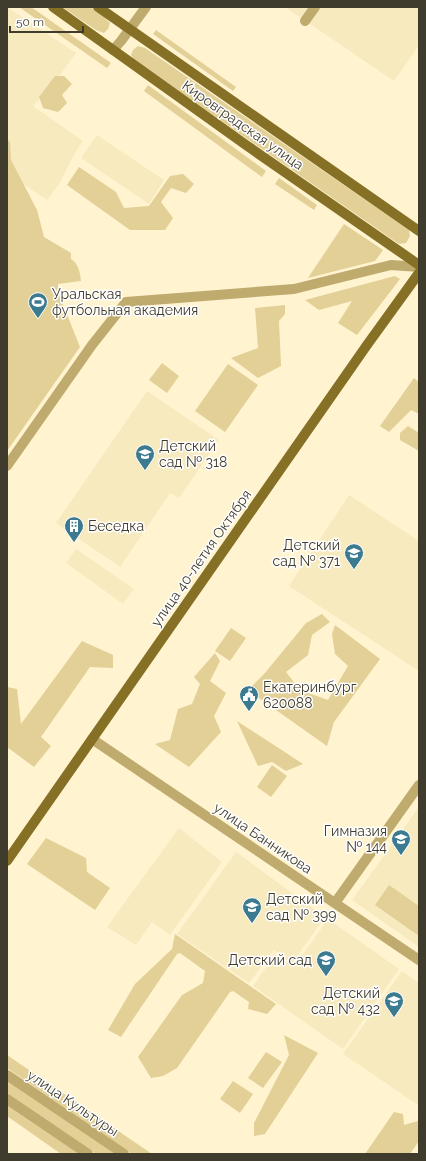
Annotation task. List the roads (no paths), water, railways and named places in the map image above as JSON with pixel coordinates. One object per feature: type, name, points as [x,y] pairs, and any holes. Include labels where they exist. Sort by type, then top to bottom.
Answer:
[{"type":"main road","name":"Кировградская улица","points":[[53,7],[419,266]]},
{"type":"main road","name":"Кировградская улица","points":[[98,7],[419,231]]},
{"type":"main road","name":"улица 40-летия Октября","points":[[7,861],[419,273]]},
{"type":"street","points":[[113,50],[146,7]]},
{"type":"street","points":[[305,21],[315,7]]},
{"type":"street","points":[[7,466],[92,345],[126,302],[294,289],[392,265],[419,266]]},
{"type":"street","name":"улица Банникова","points":[[92,739],[419,960]]},
{"type":"street","points":[[335,903],[419,785]]},
{"type":"street","name":"улица Культуры","points":[[7,1075],[124,1154]]},
{"type":"street","points":[[7,1098],[88,1154]]},
{"type":"place","name":"Уральская футбольная академия","points":[[38,319]]},
{"type":"place","name":"Детский сад № 318","points":[[145,471]]},
{"type":"place","name":"Беседка","points":[[74,543]]},
{"type":"place","name":"Детский сад № 371","points":[[354,570]]},
{"type":"place","name":"Екатеринбург 620088","points":[[249,712]]},
{"type":"place","name":"Гимназия № 144","points":[[401,856]]},
{"type":"place","name":"Детский сад № 399","points":[[252,924]]},
{"type":"place","name":"Детский сад","points":[[326,977]]},
{"type":"place","name":"Детский сад № 432","points":[[394,1018]]}]
